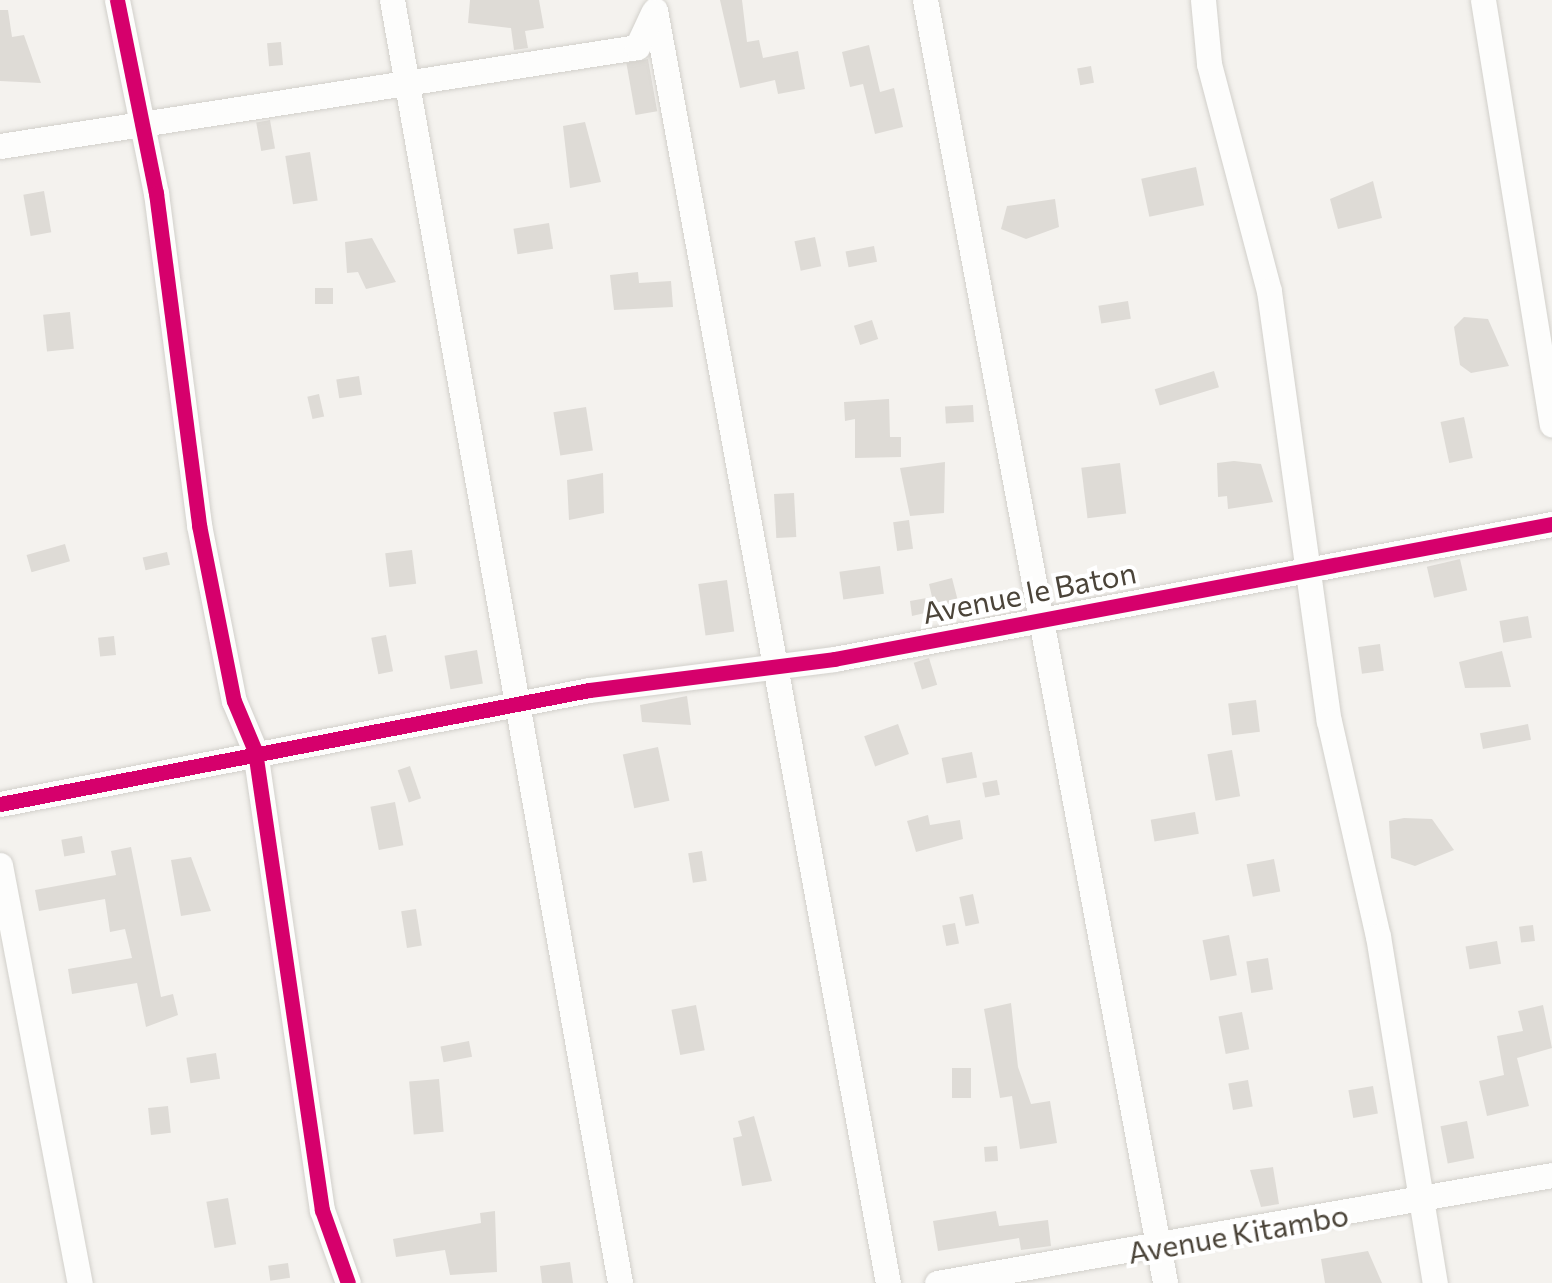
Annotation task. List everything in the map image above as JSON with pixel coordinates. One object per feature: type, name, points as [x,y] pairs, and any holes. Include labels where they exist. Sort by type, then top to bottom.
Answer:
[{"type":"street","points":[[117,0],[137,122],[156,193],[205,554],[234,701],[255,751],[322,1210],[348,1283]]},
{"type":"street","points":[[392,0],[411,83],[516,706],[620,1283]]},
{"type":"street","points":[[925,0],[1165,1283]]},
{"type":"street","points":[[1203,0],[1209,64],[1270,291],[1329,721],[1378,936],[1434,1283]]},
{"type":"street","points":[[1483,0],[1552,424]]},
{"type":"street","points":[[0,146],[637,47],[658,5]]},
{"type":"street","points":[[658,5],[774,667],[888,1283]]},
{"type":"street","name":"Avenue le Baton","points":[[0,804],[255,751],[774,667],[1038,615],[1552,524]]},
{"type":"street","points":[[0,865],[80,1283]]},
{"type":"street","name":"Avenue Kitambo","points":[[937,1283],[1420,1202],[1552,1175]]},
{"type":"building","points":[[470,0],[539,0],[544,28],[525,31],[528,48],[514,50],[511,28],[468,23]]},
{"type":"building","points":[[720,0],[742,0],[747,42],[759,40],[763,58],[798,51],[805,89],[778,94],[775,80],[740,88]]},
{"type":"building","points":[[0,10],[8,10],[12,37],[24,35],[41,83],[0,81]]},
{"type":"building","points":[[281,42],[283,65],[269,66],[267,43]]},
{"type":"building","points":[[869,45],[880,92],[894,88],[903,127],[875,134],[863,84],[850,87],[842,52]]},
{"type":"building","points":[[648,59],[657,111],[636,115],[626,63]]},
{"type":"building","points":[[1091,66],[1094,83],[1080,85],[1077,68]]},
{"type":"building","points":[[270,120],[275,149],[261,151],[256,122]]},
{"type":"building","points":[[585,122],[601,182],[570,188],[563,126]]},
{"type":"building","points":[[310,152],[318,200],[293,204],[285,156]]},
{"type":"building","points":[[1196,167],[1204,205],[1149,217],[1141,179]]},
{"type":"building","points":[[1373,181],[1382,218],[1338,229],[1330,199]]},
{"type":"building","points":[[44,191],[51,232],[31,236],[23,195]]},
{"type":"building","points":[[1055,199],[1059,227],[1026,239],[1001,229],[1007,206]]},
{"type":"building","points":[[549,223],[553,249],[518,254],[513,229]]},
{"type":"building","points":[[815,237],[821,266],[801,271],[794,241]]},
{"type":"building","points":[[372,238],[396,282],[366,289],[358,272],[347,273],[345,242]]},
{"type":"building","points":[[874,246],[877,262],[849,267],[846,252]]},
{"type":"building","points":[[638,272],[639,283],[671,281],[673,307],[614,310],[610,275]]},
{"type":"building","points":[[315,288],[333,288],[333,304],[315,304]]},
{"type":"building","points":[[1128,301],[1131,319],[1101,323],[1098,306]]},
{"type":"building","points":[[70,312],[74,349],[47,352],[43,315]]},
{"type":"building","points":[[1464,317],[1488,319],[1509,366],[1471,373],[1460,365],[1454,327]]},
{"type":"building","points":[[872,320],[878,339],[860,345],[854,326]]},
{"type":"building","points":[[1214,371],[1219,387],[1160,405],[1155,389]]},
{"type":"building","points":[[359,376],[362,395],[339,398],[336,380]]},
{"type":"building","points":[[319,394],[324,416],[312,419],[307,397]]},
{"type":"building","points":[[889,399],[890,437],[901,437],[901,457],[855,458],[855,419],[845,421],[844,402]]},
{"type":"building","points":[[973,405],[974,422],[946,423],[945,406]]},
{"type":"building","points":[[586,407],[593,450],[560,456],[553,412]]},
{"type":"building","points":[[1464,417],[1473,458],[1449,463],[1441,422]]},
{"type":"building","points":[[945,462],[944,513],[910,516],[900,468]]},
{"type":"building","points":[[1120,463],[1126,514],[1088,518],[1081,468]]},
{"type":"building","points":[[1217,463],[1261,464],[1273,502],[1228,509],[1227,496],[1218,497]]},
{"type":"building","points":[[603,473],[604,513],[569,520],[567,480]]},
{"type":"building","points":[[794,493],[796,537],[776,538],[774,494]]},
{"type":"building","points":[[909,520],[913,549],[897,551],[893,522]]},
{"type":"building","points":[[65,544],[70,561],[32,572],[27,555]]},
{"type":"building","points":[[412,550],[416,584],[389,587],[385,553]]},
{"type":"building","points":[[167,552],[170,565],[146,570],[143,558]]},
{"type":"building","points":[[1460,559],[1467,590],[1434,598],[1427,567]]},
{"type":"building","points":[[880,566],[884,594],[843,599],[839,572]]},
{"type":"building","points":[[952,578],[959,605],[912,616],[910,601],[932,597],[929,584]]},
{"type":"building","points":[[727,580],[734,631],[706,636],[698,584]]},
{"type":"building","points":[[1528,616],[1532,638],[1503,643],[1499,621]]},
{"type":"building","points":[[386,635],[393,671],[378,674],[371,638]]},
{"type":"building","points":[[114,636],[116,655],[100,657],[98,638]]},
{"type":"building","points":[[1380,644],[1384,671],[1362,674],[1358,647]]},
{"type":"building","points":[[477,650],[483,683],[450,689],[445,656]]},
{"type":"building","points":[[1502,651],[1511,687],[1465,688],[1459,662]]},
{"type":"building","points":[[929,658],[937,685],[922,689],[914,663]]},
{"type":"building","points":[[687,696],[691,725],[642,722],[640,705]]},
{"type":"building","points":[[1256,700],[1260,732],[1232,735],[1228,703]]},
{"type":"building","points":[[898,724],[909,754],[875,766],[864,736]]},
{"type":"building","points":[[1528,724],[1531,740],[1483,749],[1480,733]]},
{"type":"building","points":[[658,747],[669,801],[634,808],[623,754]]},
{"type":"building","points":[[1232,750],[1240,796],[1216,801],[1207,754]]},
{"type":"building","points":[[972,752],[977,778],[947,783],[942,758]]},
{"type":"building","points":[[410,766],[421,798],[409,802],[398,770]]},
{"type":"building","points":[[997,780],[1000,795],[985,798],[982,783]]},
{"type":"building","points":[[395,802],[403,845],[379,850],[370,807]]},
{"type":"building","points":[[1195,812],[1199,834],[1155,841],[1151,820]]},
{"type":"building","points":[[928,815],[930,825],[960,820],[963,839],[916,852],[907,821]]},
{"type":"building","points":[[1432,819],[1454,850],[1415,866],[1391,858],[1389,821]]},
{"type":"building","points":[[82,836],[85,853],[64,856],[61,840]]},
{"type":"building","points":[[131,847],[161,997],[173,994],[178,1015],[146,1027],[137,983],[72,994],[68,969],[132,958],[125,929],[110,932],[105,899],[39,911],[35,890],[116,875],[111,851]]},
{"type":"building","points":[[702,851],[707,881],[693,883],[688,853]]},
{"type":"building","points":[[191,857],[211,911],[181,916],[171,860]]},
{"type":"building","points":[[1274,859],[1280,891],[1253,897],[1247,864]]},
{"type":"building","points":[[973,894],[979,923],[966,926],[959,897]]},
{"type":"building","points":[[416,909],[422,946],[407,948],[401,911]]},
{"type":"building","points":[[955,923],[959,944],[946,946],[942,925]]},
{"type":"building","points":[[1533,925],[1535,941],[1521,943],[1519,927]]},
{"type":"building","points":[[1229,935],[1237,975],[1210,980],[1202,940]]},
{"type":"building","points":[[1497,941],[1501,964],[1469,969],[1465,947]]},
{"type":"building","points":[[1268,958],[1273,990],[1251,993],[1246,961]]},
{"type":"building","points":[[1011,1003],[1018,1067],[1031,1104],[1050,1101],[1057,1143],[1020,1149],[1012,1096],[1000,1098],[984,1009]]},
{"type":"building","points":[[696,1005],[705,1050],[680,1055],[671,1010]]},
{"type":"building","points":[[1543,1005],[1552,1048],[1517,1058],[1529,1106],[1487,1116],[1479,1081],[1504,1075],[1497,1036],[1523,1031],[1518,1011]]},
{"type":"building","points":[[1242,1012],[1249,1049],[1226,1054],[1218,1017]]},
{"type":"building","points":[[469,1041],[472,1057],[444,1062],[441,1047]]},
{"type":"building","points":[[216,1053],[220,1079],[190,1083],[186,1058]]},
{"type":"building","points":[[952,1068],[971,1068],[971,1098],[952,1098]]},
{"type":"building","points":[[439,1079],[444,1132],[414,1134],[409,1082]]},
{"type":"building","points":[[1248,1080],[1253,1107],[1233,1110],[1228,1083]]},
{"type":"building","points":[[1373,1086],[1378,1114],[1353,1118],[1348,1090]]},
{"type":"building","points":[[168,1106],[171,1133],[151,1135],[148,1108]]},
{"type":"building","points":[[754,1116],[772,1181],[742,1186],[733,1138],[742,1136],[738,1121]]},
{"type":"building","points":[[1467,1121],[1474,1158],[1448,1163],[1440,1126]]},
{"type":"building","points":[[997,1146],[998,1161],[985,1162],[984,1147]]},
{"type":"building","points":[[1273,1167],[1279,1204],[1261,1207],[1250,1170]]},
{"type":"building","points":[[228,1198],[236,1244],[214,1248],[206,1202]]},
{"type":"building","points":[[495,1211],[497,1272],[450,1275],[445,1250],[396,1257],[393,1239],[481,1223],[480,1213]]},
{"type":"building","points":[[996,1211],[999,1226],[1048,1220],[1051,1246],[1021,1250],[1019,1238],[938,1251],[933,1221]]},
{"type":"building","points":[[1368,1251],[1382,1283],[1325,1283],[1321,1259]]},
{"type":"building","points":[[570,1262],[573,1283],[542,1283],[540,1266]]},
{"type":"building","points":[[288,1263],[290,1278],[270,1281],[268,1266]]},
{"type":"cycle path","points":[[117,0],[156,193],[199,525],[234,701],[255,751],[322,1210],[348,1283]]},
{"type":"cycle path","points":[[0,804],[589,690],[834,659],[1552,524]]}]
